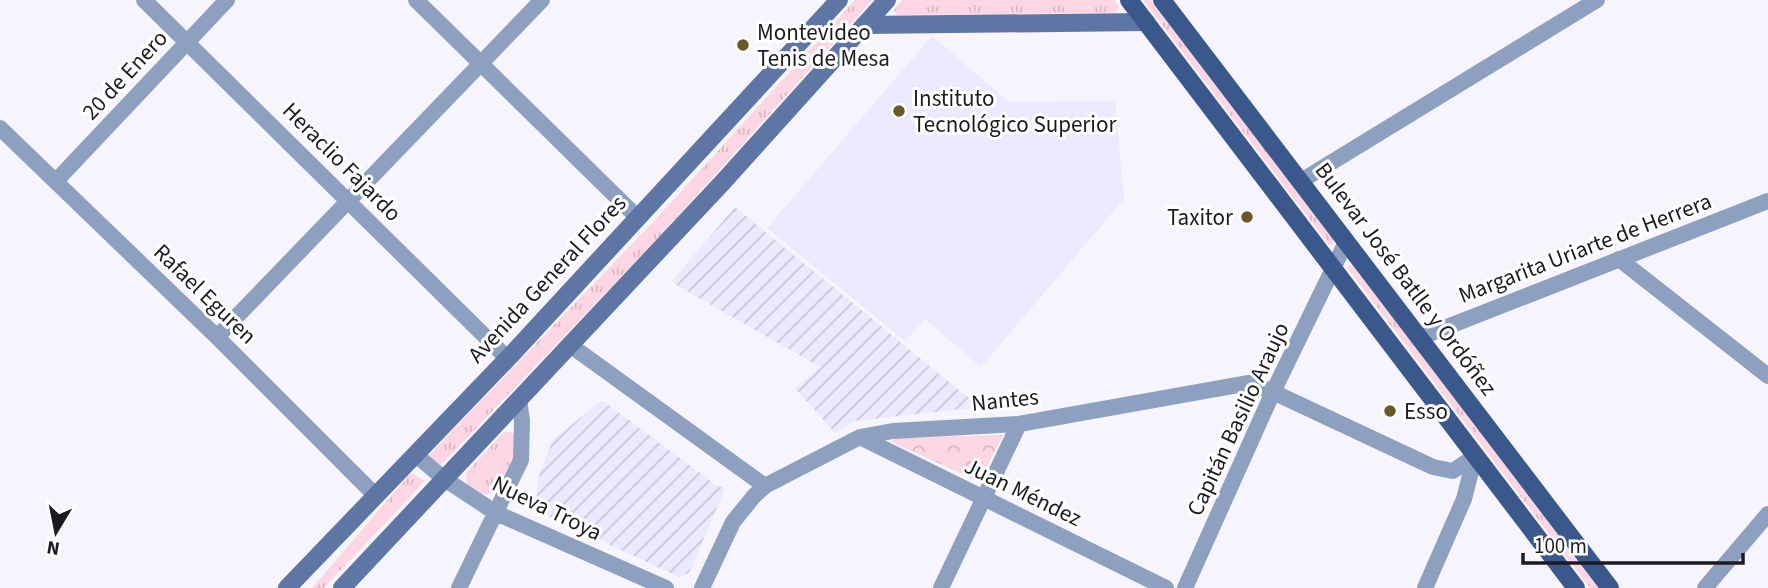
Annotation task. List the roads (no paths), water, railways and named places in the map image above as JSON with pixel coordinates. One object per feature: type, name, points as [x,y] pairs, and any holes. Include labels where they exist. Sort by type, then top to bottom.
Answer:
[{"type":"main road","name":"Avenida General Flores","points":[[287,588],[416,455],[839,0]]},
{"type":"main road","points":[[342,588],[887,0]]},
{"type":"main road","points":[[1129,0],[1576,588]]},
{"type":"main road","name":"Bulevar José Batlle y Ordóñez","points":[[1165,2],[1610,588]]},
{"type":"main road","points":[[864,25],[1146,22]]},
{"type":"street","name":"Heraclio Fajardo","points":[[144,0],[507,358]]},
{"type":"street","name":"20 de Enero","points":[[56,181],[228,0]]},
{"type":"street","points":[[415,0],[638,218]]},
{"type":"street","points":[[217,337],[542,0]]},
{"type":"street","points":[[1301,181],[1597,0]]},
{"type":"street","name":"Rafael Eguren","points":[[0,128],[217,337],[376,496]]},
{"type":"street","name":"Margarita Uriarte de Herrera","points":[[1419,338],[1768,201]]},
{"type":"street","name":"Capitán Basilio Araujo","points":[[1185,588],[1273,392],[1346,242]]},
{"type":"street","points":[[1619,259],[1768,376]]},
{"type":"street","points":[[570,345],[765,486]]},
{"type":"street","name":"Nantes","points":[[702,588],[733,522],[744,506],[765,486],[860,437],[893,431],[1019,424],[1249,383],[1444,471],[1453,471],[1475,456]]},
{"type":"street","points":[[459,588],[521,460],[522,421],[519,399]]},
{"type":"street","points":[[941,588],[1019,424]]},
{"type":"street","name":"Juan Méndez","points":[[860,437],[1166,588]]},
{"type":"street","name":"Nueva Troya","points":[[416,455],[443,478],[496,513],[666,588]]},
{"type":"street","points":[[1425,588],[1465,499],[1475,456]]},
{"type":"street","points":[[1705,588],[1768,514]]},
{"type":"place","name":"Montevideo Tenis de Mesa","points":[[743,45]]},
{"type":"place","name":"Instituto Tecnológico Superior","points":[[899,111]]},
{"type":"place","name":"Taxitor","points":[[1247,217]]},
{"type":"place","name":"Esso","points":[[1390,411]]}]
